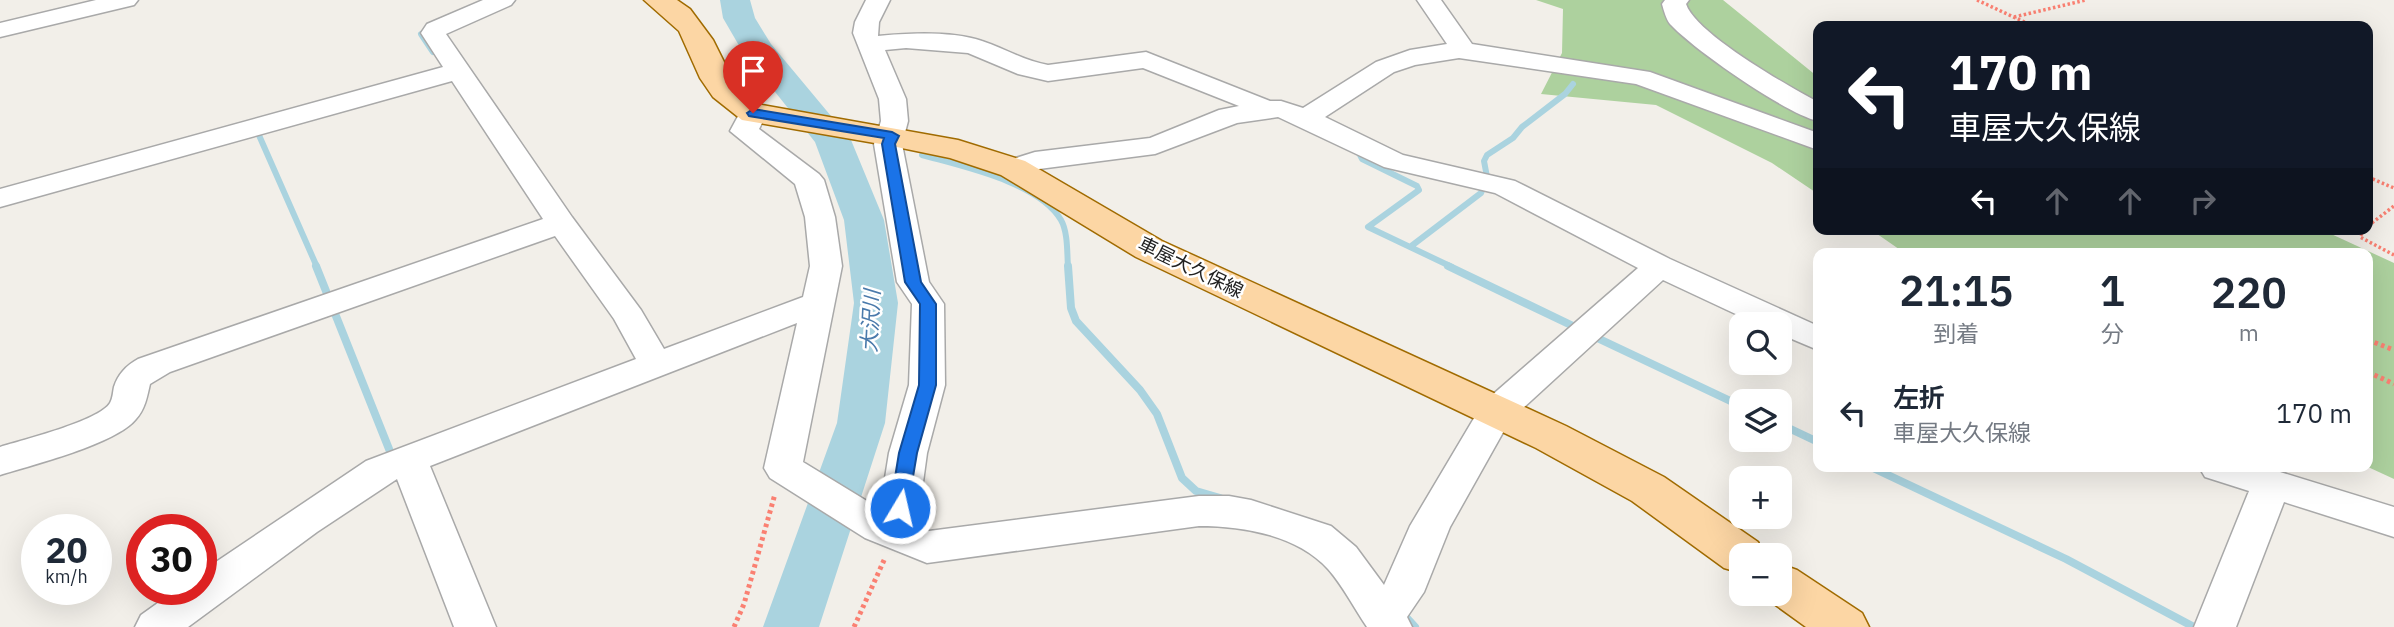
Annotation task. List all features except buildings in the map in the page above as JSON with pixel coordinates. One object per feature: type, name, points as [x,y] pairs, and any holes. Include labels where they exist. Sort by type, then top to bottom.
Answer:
[{"type":"main road","name":"車屋大久保線","points":[[657,0],[680,15],[694,33],[722,90],[735,103],[759,114],[958,150],[1013,168],[1149,249],[1496,412],[1648,489],[1729,546]]},
{"type":"main road","points":[[1792,591],[1844,627]]},
{"type":"street","points":[[0,30],[79,5],[126,0]]},
{"type":"street","points":[[503,0],[436,29],[433,33],[452,72],[629,317],[656,364]]},
{"type":"street","points":[[878,0],[866,23],[865,34],[892,93],[895,108],[883,135],[888,144],[913,282],[928,304],[927,385],[887,531]]},
{"type":"street","points":[[1429,0],[1460,42],[1459,50]]},
{"type":"street","points":[[1677,0],[1674,4],[1679,19],[1767,85],[1813,110]]},
{"type":"street","points":[[870,44],[906,41],[973,46],[1027,69],[1048,73],[1146,60],[1258,104],[1264,109]]},
{"type":"street","points":[[1305,118],[1385,67],[1410,58],[1459,50],[1641,77],[1813,140]]},
{"type":"street","points":[[0,198],[452,72]]},
{"type":"street","points":[[1013,168],[1035,161],[1155,146],[1229,116],[1264,109],[1281,109],[1394,161],[1505,187],[1659,266],[1813,337]]},
{"type":"street","points":[[759,114],[744,131],[809,180],[820,217],[826,266],[786,471],[887,531],[927,547],[1199,511],[1228,511],[1251,515],[1317,537],[1342,558],[1387,621],[1403,592],[1430,526],[1496,412],[1659,266]]},
{"type":"street","points":[[0,461],[85,432],[118,417],[130,402],[135,380],[144,371],[183,354],[561,223]]},
{"type":"street","points":[[156,627],[303,521],[399,462],[817,303]]},
{"type":"street","points":[[399,462],[475,627]]},
{"type":"street","points":[[2234,472],[2394,522]]},
{"type":"street","points":[[2216,627],[2271,484]]},
{"type":"path","points":[[1977,0],[2022,21]]},
{"type":"path","points":[[2014,17],[2086,0]]},
{"type":"path","points":[[2373,179],[2394,188]]},
{"type":"path","points":[[2373,222],[2394,206]]},
{"type":"path","points":[[2361,235],[2360,237],[2394,255]]},
{"type":"path","points":[[2373,342],[2394,350]]},
{"type":"path","points":[[2373,374],[2394,384]]},
{"type":"path","points":[[734,627],[744,604],[786,471]]},
{"type":"path","points":[[854,627],[887,531]]},
{"type":"green space","points":[[1536,0],[1723,0],[1813,73],[1813,191],[1772,163],[1656,105],[1541,94],[1562,53],[1563,9]]},
{"type":"green space","points":[[1879,235],[2333,235],[2362,248],[1897,248]]},
{"type":"green space","points":[[2373,253],[2394,263],[2394,479],[2373,469]]},
{"type":"waterway","name":"大沢川","points":[[735,0],[739,18],[757,49],[833,140],[864,220],[876,303],[861,423],[791,627]]},
{"type":"waterway","points":[[431,28],[421,34],[433,52]]},
{"type":"waterway","points":[[1487,177],[1484,161],[1487,155],[1513,138],[1522,127],[1565,94],[1573,84]]},
{"type":"waterway","points":[[264,131],[258,133],[317,267]]},
{"type":"waterway","points":[[1357,149],[1362,159],[1417,186],[1419,190],[1368,227],[1410,247]]},
{"type":"waterway","points":[[922,155],[998,177],[1035,195],[1061,220],[1067,243],[1068,267]]},
{"type":"waterway","points":[[1410,247],[1481,193],[1484,186]]},
{"type":"waterway","points":[[1410,247],[1452,267]]},
{"type":"waterway","points":[[316,266],[393,459]]},
{"type":"waterway","points":[[1068,266],[1071,308],[1076,321],[1140,390],[1157,414],[1182,478],[1196,491],[1220,498]]},
{"type":"waterway","points":[[1448,266],[1573,326]]},
{"type":"waterway","points":[[1593,336],[1729,400]]},
{"type":"waterway","points":[[1792,430],[1813,440]]},
{"type":"waterway","points":[[1882,472],[2066,559],[2194,627]]},
{"type":"waterway","points":[[1404,615],[1415,627]]},
{"type":"route","points":[[753,113],[794,122],[892,136],[888,144],[913,282],[928,304],[927,385],[908,453],[900,508]]}]
